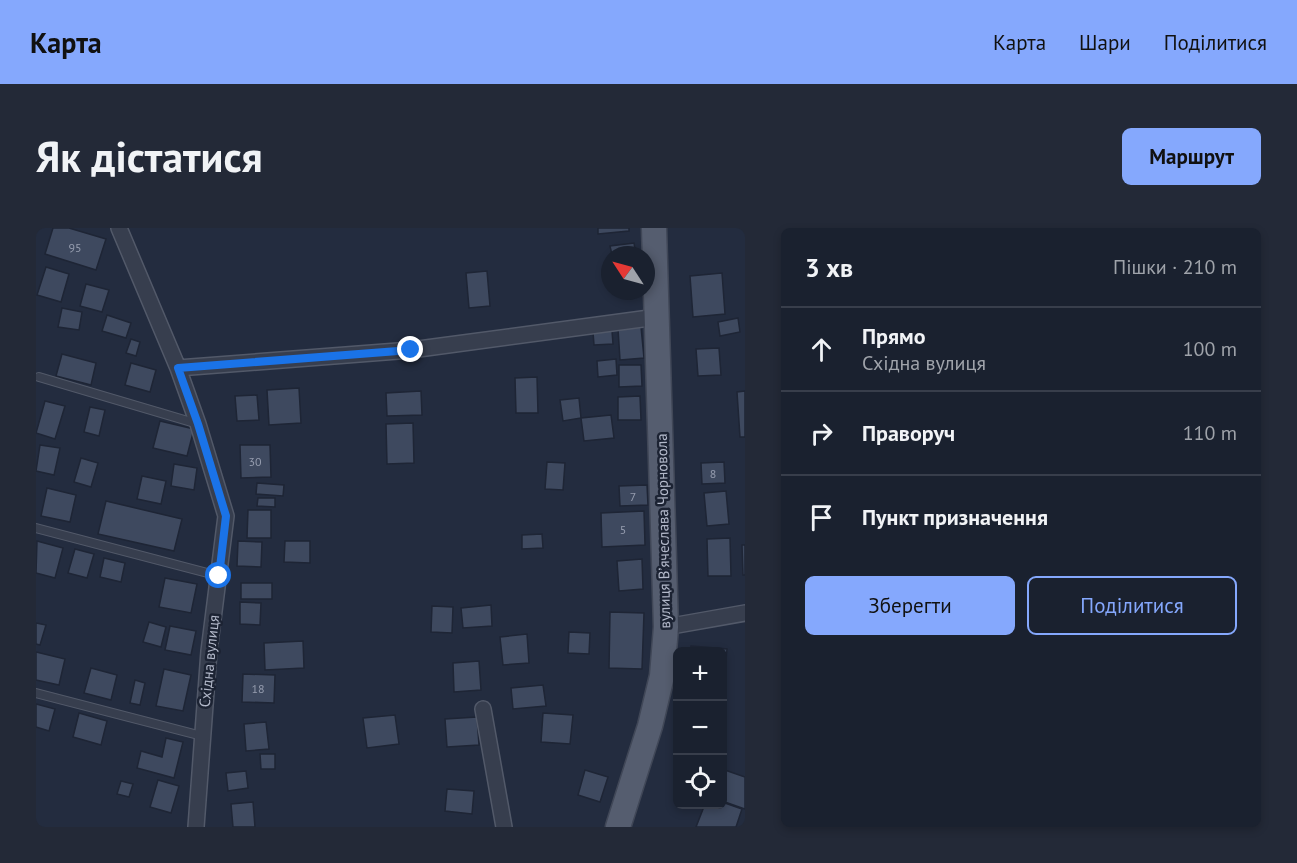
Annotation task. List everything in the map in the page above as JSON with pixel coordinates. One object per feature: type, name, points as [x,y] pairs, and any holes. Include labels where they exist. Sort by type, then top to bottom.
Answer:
[{"type":"main road","name":"вулиця Вʼячеслава Чорновола","points":[[618,827],[662,676],[666,627],[654,228]]},
{"type":"street","name":"Східна вулиця","points":[[119,228],[178,368],[226,516],[208,651],[196,827]]},
{"type":"street","points":[[178,368],[411,350],[657,317]]},
{"type":"street","points":[[666,627],[745,614]]},
{"type":"street","points":[[483,710],[504,827]]},
{"type":"lane","points":[[39,377],[198,424]]},
{"type":"lane","points":[[36,528],[219,576]]},
{"type":"lane","points":[[36,693],[202,736]]},
{"type":"building","points":[[53,228],[69,228],[106,239],[96,270],[45,254]]},
{"type":"building","points":[[598,228],[629,228],[629,231],[598,234]]},
{"type":"building","points":[[634,243],[634,246],[610,246]]},
{"type":"building","points":[[46,267],[69,274],[61,302],[37,295]]},
{"type":"building","points":[[487,271],[490,306],[469,308],[466,273]]},
{"type":"building","points":[[722,273],[725,314],[693,317],[690,276]]},
{"type":"building","points":[[86,284],[109,290],[102,312],[80,306]]},
{"type":"building","points":[[62,308],[82,312],[79,330],[58,327]]},
{"type":"building","points":[[107,315],[131,323],[126,338],[102,331]]},
{"type":"building","points":[[738,318],[740,332],[720,336],[718,322]]},
{"type":"building","points":[[641,327],[644,358],[620,360],[618,329]]},
{"type":"building","points":[[612,331],[613,344],[594,345],[593,332]]},
{"type":"building","points":[[131,339],[140,342],[136,356],[126,353]]},
{"type":"building","points":[[719,348],[721,375],[698,376],[696,349]]},
{"type":"building","points":[[62,354],[96,363],[91,385],[56,376]]},
{"type":"building","points":[[616,359],[617,375],[598,377],[597,361]]},
{"type":"building","points":[[131,363],[156,370],[150,392],[125,385]]},
{"type":"building","points":[[619,365],[641,365],[642,386],[619,387]]},
{"type":"building","points":[[537,377],[538,413],[516,413],[515,378]]},
{"type":"building","points":[[299,388],[301,423],[269,425],[267,390]]},
{"type":"building","points":[[421,391],[422,415],[387,416],[386,393]]},
{"type":"building","points":[[745,391],[745,437],[740,437],[737,392]]},
{"type":"building","points":[[257,395],[259,420],[237,421],[235,396]]},
{"type":"building","points":[[640,396],[641,420],[618,420],[618,397]]},
{"type":"building","points":[[579,398],[581,418],[563,421],[560,400]]},
{"type":"building","points":[[45,401],[65,406],[55,439],[36,433]]},
{"type":"building","points":[[90,407],[105,410],[99,436],[84,432]]},
{"type":"building","points":[[611,415],[614,438],[584,441],[581,418]]},
{"type":"building","points":[[160,421],[194,429],[187,456],[153,448]]},
{"type":"building","points":[[413,423],[414,463],[387,464],[386,424]]},
{"type":"building","points":[[40,445],[60,448],[54,475],[36,471]]},
{"type":"building","points":[[240,445],[270,445],[271,477],[241,478]]},
{"type":"building","points":[[81,458],[98,463],[91,487],[74,482]]},
{"type":"building","points":[[547,462],[565,463],[563,490],[545,489]]},
{"type":"building","points":[[724,462],[725,483],[702,484],[701,463]]},
{"type":"building","points":[[174,464],[197,468],[194,490],[171,486]]},
{"type":"building","points":[[142,476],[166,481],[161,504],[137,499]]},
{"type":"building","points":[[257,483],[284,485],[283,496],[256,494]]},
{"type":"building","points":[[647,485],[648,505],[620,506],[619,486]]},
{"type":"building","points":[[47,488],[76,495],[70,522],[41,516]]},
{"type":"building","points":[[726,491],[729,524],[707,526],[704,493]]},
{"type":"building","points":[[258,498],[275,498],[275,507],[257,506]]},
{"type":"building","points":[[106,501],[182,519],[174,551],[98,534]]},
{"type":"building","points":[[248,510],[271,510],[271,538],[247,538]]},
{"type":"building","points":[[644,511],[645,545],[602,547],[601,513]]},
{"type":"building","points":[[542,534],[543,548],[522,549],[522,535]]},
{"type":"building","points":[[730,538],[731,576],[708,576],[707,539]]},
{"type":"building","points":[[37,541],[63,548],[55,578],[36,573]]},
{"type":"building","points":[[238,541],[262,542],[261,567],[237,566]]},
{"type":"building","points":[[285,541],[310,541],[310,563],[284,562]]},
{"type":"building","points":[[742,545],[745,545],[745,575],[743,575]]},
{"type":"building","points":[[75,549],[94,554],[87,578],[68,573]]},
{"type":"building","points":[[104,558],[125,563],[121,582],[100,577]]},
{"type":"building","points":[[642,559],[643,589],[619,591],[617,561]]},
{"type":"building","points":[[165,578],[197,584],[191,613],[159,607]]},
{"type":"building","points":[[241,583],[272,583],[272,599],[241,599]]},
{"type":"building","points":[[240,602],[261,603],[260,625],[240,624]]},
{"type":"building","points":[[491,605],[492,626],[463,628],[461,608]]},
{"type":"building","points":[[432,606],[453,607],[452,633],[431,632]]},
{"type":"building","points":[[610,612],[644,613],[642,669],[609,668]]},
{"type":"building","points":[[149,622],[166,627],[161,647],[143,642]]},
{"type":"building","points":[[36,623],[46,625],[40,645],[36,644]]},
{"type":"building","points":[[170,626],[196,631],[191,655],[165,650]]},
{"type":"building","points":[[569,632],[590,633],[589,654],[568,653]]},
{"type":"building","points":[[527,634],[529,663],[503,665],[500,637]]},
{"type":"building","points":[[303,641],[304,668],[265,670],[264,643]]},
{"type":"building","points":[[36,652],[65,659],[59,685],[36,680]]},
{"type":"building","points":[[479,661],[481,690],[454,692],[453,663]]},
{"type":"building","points":[[91,668],[117,675],[111,700],[84,693]]},
{"type":"building","points":[[164,669],[191,675],[183,711],[156,706]]},
{"type":"building","points":[[243,674],[275,675],[274,703],[242,702]]},
{"type":"building","points":[[135,680],[145,683],[140,705],[130,703]]},
{"type":"building","points":[[543,685],[546,706],[513,709],[511,688]]},
{"type":"building","points":[[36,704],[55,709],[49,731],[36,727]]},
{"type":"building","points":[[79,713],[107,721],[101,745],[73,737]]},
{"type":"building","points":[[543,713],[573,715],[570,744],[541,742]]},
{"type":"building","points":[[395,715],[399,744],[367,748],[363,718]]},
{"type":"building","points":[[477,717],[479,745],[447,747],[445,719]]},
{"type":"building","points":[[266,722],[269,749],[246,751],[244,724]]},
{"type":"building","points":[[166,738],[183,742],[174,778],[137,768],[141,751],[162,757]]},
{"type":"building","points":[[260,754],[275,754],[275,769],[261,769]]},
{"type":"building","points":[[585,770],[608,777],[600,802],[578,795]]},
{"type":"building","points":[[246,771],[248,788],[228,791],[226,773]]},
{"type":"building","points":[[727,771],[745,777],[745,809],[727,803]]},
{"type":"building","points":[[158,780],[179,786],[171,813],[150,807]]},
{"type":"building","points":[[121,781],[133,784],[129,797],[117,794]]},
{"type":"building","points":[[447,789],[474,791],[472,814],[445,811]]},
{"type":"building","points":[[253,802],[255,827],[233,827],[231,804]]},
{"type":"building","points":[[727,804],[742,809],[736,827],[696,827],[703,809],[727,809]]},
{"type":"route","points":[[219,576],[226,516],[178,368],[411,350]]}]
